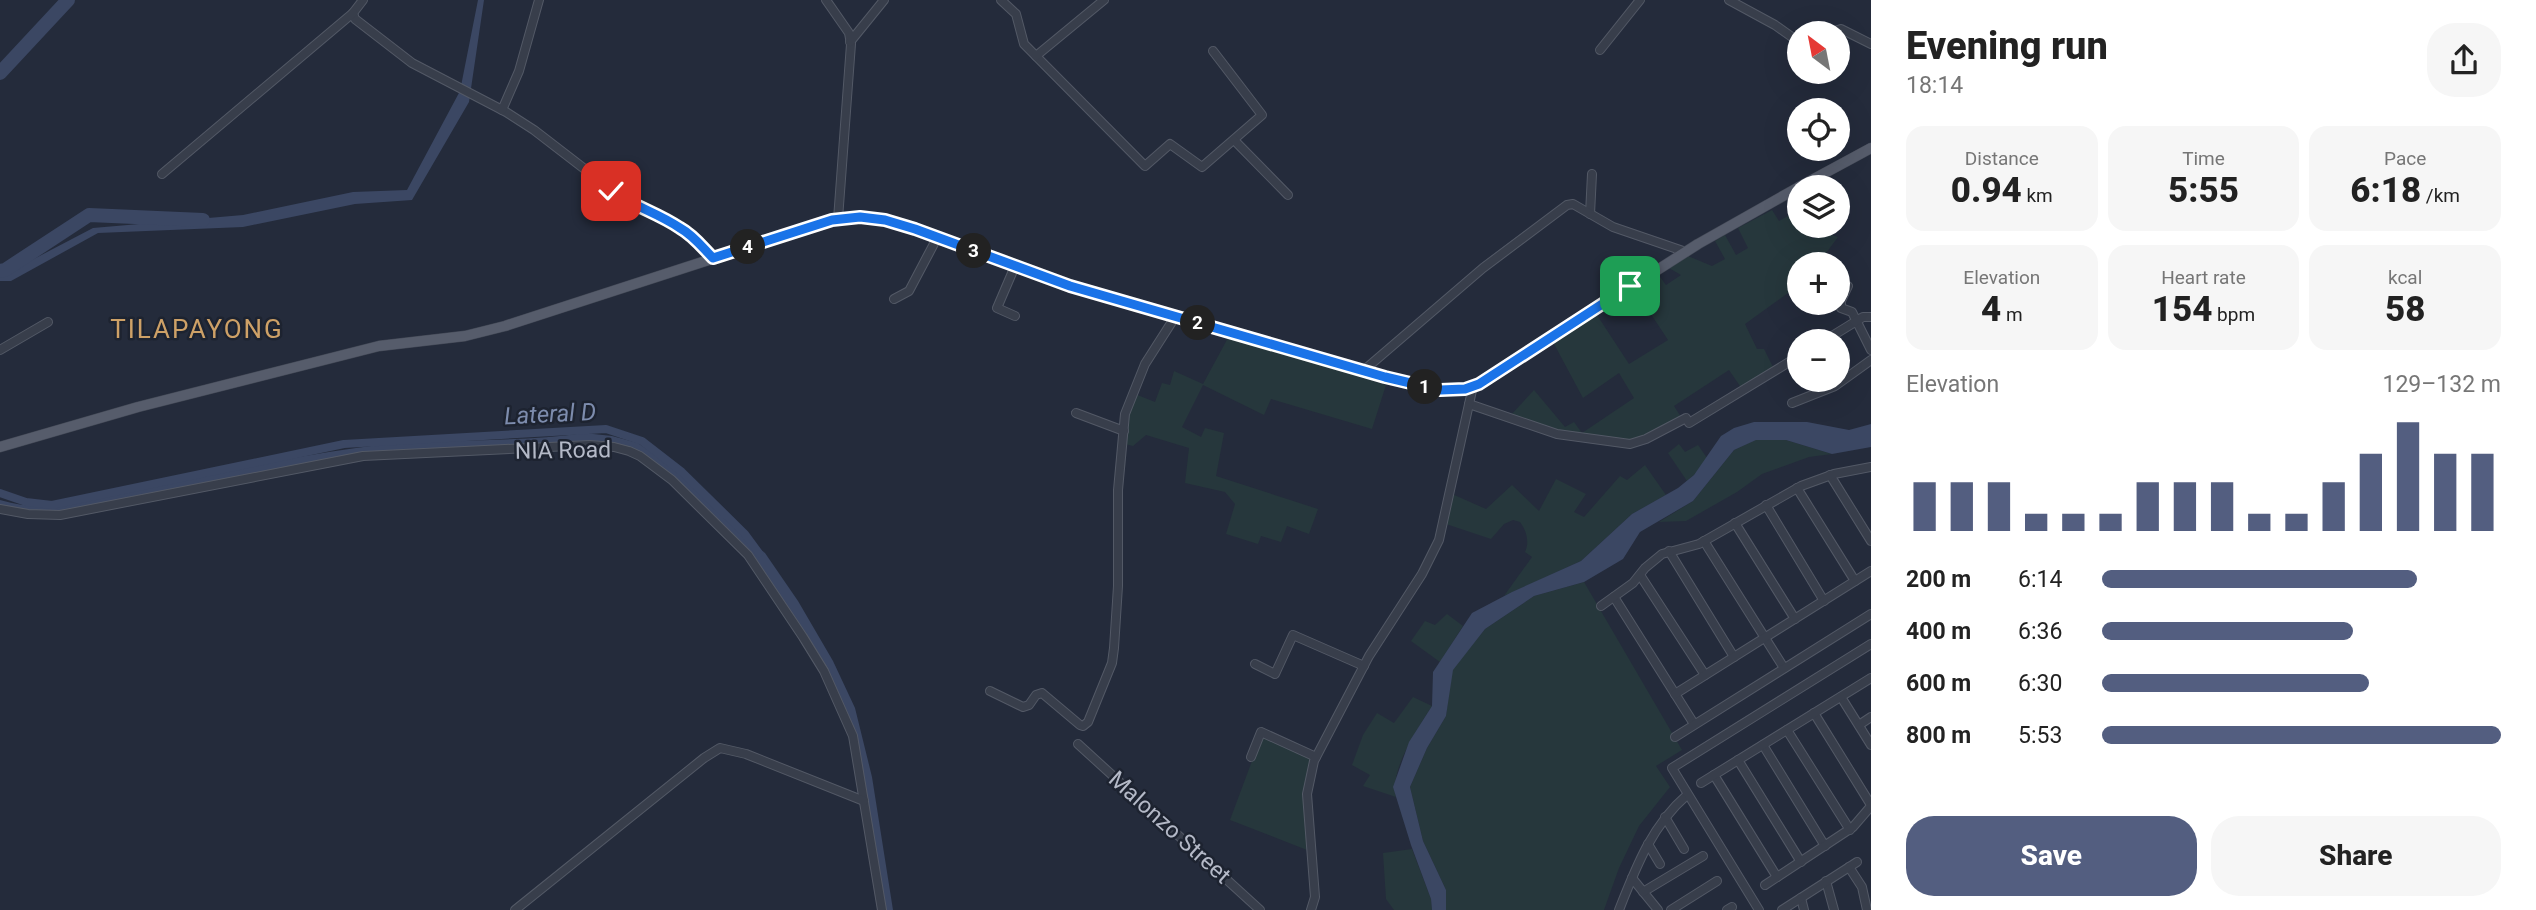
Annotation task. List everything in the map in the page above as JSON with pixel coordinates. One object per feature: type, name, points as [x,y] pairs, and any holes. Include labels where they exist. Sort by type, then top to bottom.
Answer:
[{"type":"main road","points":[[1821,175],[1871,148]]},
{"type":"main road","points":[[0,447],[138,407],[379,346],[465,336],[505,326],[838,219],[860,217],[885,220],[937,237],[1070,286],[1363,371],[1440,390],[1473,386],[1686,252],[1787,194]]},
{"type":"street","points":[[162,174],[353,13],[363,0]]},
{"type":"street","points":[[502,110],[519,71],[539,0]]},
{"type":"street","points":[[826,0],[849,33],[850,42],[838,219]]},
{"type":"street","points":[[850,42],[884,0]]},
{"type":"street","points":[[1001,0],[1016,14],[1024,44],[1145,166],[1170,144],[1202,167],[1262,115],[1213,51]]},
{"type":"street","points":[[1036,56],[1104,0]]},
{"type":"street","points":[[1600,50],[1640,0]]},
{"type":"street","points":[[1729,0],[1787,34]]},
{"type":"street","points":[[353,13],[355,19],[412,63],[502,110],[547,140],[630,204],[661,216],[684,229],[713,258]]},
{"type":"street","points":[[1850,34],[1871,44]]},
{"type":"street","points":[[1234,139],[1288,195]]},
{"type":"street","points":[[1590,214],[1592,174]]},
{"type":"street","points":[[1363,371],[1483,268],[1561,208],[1573,204],[1613,227],[1686,252]]},
{"type":"street","points":[[894,299],[909,290],[937,237]]},
{"type":"street","points":[[1015,266],[997,308],[1015,316]]},
{"type":"street","points":[[1850,311],[1871,350]]},
{"type":"street","points":[[1844,329],[1866,316],[1871,317]]},
{"type":"street","points":[[990,691],[1023,707],[1042,693],[1080,725],[1088,722],[1113,656],[1118,586],[1118,490],[1125,414],[1142,371],[1175,317]]},
{"type":"street","points":[[0,350],[48,323]]},
{"type":"street","points":[[1792,403],[1835,386],[1871,360]]},
{"type":"street","points":[[1469,404],[1557,434],[1630,444],[1646,439],[1686,418],[1689,423],[1787,363]]},
{"type":"street","points":[[1311,910],[1315,897],[1308,782],[1316,757],[1364,666],[1422,574],[1439,540],[1473,386]]},
{"type":"street","points":[[1076,413],[1124,431]]},
{"type":"street","name":"NIA Road","points":[[0,509],[28,514],[60,515],[363,456],[590,445],[614,447],[640,456],[672,480],[748,555],[824,671],[853,736],[882,910]]},
{"type":"street","points":[[1601,606],[1662,555],[1704,541],[1797,488],[1830,475],[1870,470]]},
{"type":"street","points":[[1830,475],[1871,541]]},
{"type":"street","points":[[1797,488],[1855,581]]},
{"type":"street","points":[[1766,505],[1824,601]]},
{"type":"street","points":[[1735,523],[1794,619]]},
{"type":"street","points":[[1704,541],[1784,668]]},
{"type":"street","points":[[1670,551],[1734,657]]},
{"type":"street","points":[[1675,694],[1871,571]]},
{"type":"street","points":[[1640,575],[1705,675]]},
{"type":"street","points":[[1614,597],[1694,724]]},
{"type":"street","points":[[1675,737],[1871,614]]},
{"type":"street","points":[[1255,664],[1275,674],[1293,635],[1364,666]]},
{"type":"street","points":[[1759,910],[1673,772],[1674,766],[1871,644]]},
{"type":"street","points":[[1700,783],[1871,678]]},
{"type":"street","points":[[1841,697],[1871,745]]},
{"type":"street","points":[[1765,885],[1850,830],[1871,806],[1814,713]]},
{"type":"street","points":[[1858,725],[1871,718]]},
{"type":"street","points":[[1787,730],[1850,830]]},
{"type":"street","points":[[1251,757],[1261,732],[1316,757]]},
{"type":"street","name":"Malonzo Street","points":[[1078,744],[1260,910]]},
{"type":"street","points":[[1763,745],[1825,846]]},
{"type":"street","points":[[515,910],[720,748],[746,754],[864,801]]},
{"type":"street","points":[[1738,760],[1801,862]]},
{"type":"street","points":[[1714,775],[1777,877]]},
{"type":"street","points":[[1619,910],[1648,844],[1665,817],[1687,795]]},
{"type":"street","points":[[1665,817],[1684,849]]},
{"type":"street","points":[[1648,844],[1660,864]]},
{"type":"street","points":[[1643,892],[1703,856]]},
{"type":"street","points":[[1782,910],[1853,864],[1867,910]]},
{"type":"street","points":[[1632,878],[1658,910]]},
{"type":"street","points":[[1671,910],[1717,881]]},
{"type":"street","points":[[1826,881],[1834,910]]},
{"type":"street","points":[[1801,898],[1804,910]]},
{"type":"shaded area","points":[[1772,210],[1779,221],[1787,217],[1787,238],[1837,238],[1827,252],[1787,252],[1787,294],[1745,324],[1757,349],[1764,349],[1774,369],[1742,389],[1729,370],[1674,406],[1681,417],[1644,437],[1630,441],[1572,435],[1510,416],[1534,390],[1565,427],[1574,422],[1582,433],[1634,398],[1619,373],[1583,398],[1553,342],[1597,315],[1629,364],[1668,340],[1635,290],[1658,274],[1666,285],[1681,275],[1669,268],[1688,256],[1712,266],[1725,259],[1715,241],[1725,235],[1736,255],[1748,248],[1738,228]]},
{"type":"shaded area","points":[[1229,336],[1386,385],[1372,429],[1271,399],[1264,415],[1203,385],[1182,427],[1201,437],[1205,428],[1224,433],[1216,476],[1318,509],[1309,534],[1287,526],[1281,542],[1261,536],[1258,544],[1226,534],[1235,504],[1225,492],[1185,483],[1189,448],[1146,435],[1133,446],[1125,444],[1128,414],[1135,394],[1155,402],[1162,383],[1170,385],[1174,371],[1203,384]]},
{"type":"shaded area","points":[[1755,440],[1786,440],[1832,454],[1809,457],[1762,474],[1737,492],[1686,521],[1659,522],[1693,501],[1734,450]]},
{"type":"shaded area","points":[[1679,444],[1685,452],[1698,445],[1707,458],[1687,481],[1668,453]]},
{"type":"shaded area","points":[[1645,465],[1666,495],[1632,514],[1581,561],[1504,596],[1532,557],[1525,552],[1527,536],[1520,522],[1513,520],[1504,524],[1491,539],[1446,524],[1452,494],[1486,509],[1512,485],[1539,511],[1556,479],[1586,494],[1574,512],[1584,517],[1620,476],[1627,480]]},
{"type":"shaded area","points":[[1584,582],[1682,750],[1656,766],[1670,787],[1639,826],[1619,868],[1604,910],[1446,910],[1446,890],[1423,841],[1410,787],[1427,748],[1446,716],[1452,670],[1485,629],[1534,596]]},
{"type":"shaded area","points":[[1447,614],[1463,626],[1440,662],[1411,641],[1425,621],[1435,625]]},
{"type":"shaded area","points":[[1413,697],[1432,706],[1401,762],[1395,786],[1396,797],[1363,786],[1370,775],[1352,765],[1363,735],[1377,713],[1394,723]]},
{"type":"shaded area","points":[[1262,734],[1311,760],[1304,792],[1307,850],[1230,820]]},
{"type":"shaded area","points":[[1412,849],[1431,899],[1432,910],[1394,910],[1386,899],[1383,853]]},
{"type":"water","points":[[478,0],[484,0],[469,102],[412,200],[355,204],[243,227],[98,233],[11,281],[0,281],[0,274],[7,273],[93,228],[243,215],[353,192],[407,190],[460,91]]},
{"type":"water","points":[[1754,422],[1807,422],[1849,430],[1871,424],[1871,447],[1832,454],[1786,440],[1756,440],[1734,450],[1693,501],[1640,532],[1623,559],[1584,582],[1534,596],[1485,629],[1453,670],[1446,716],[1427,748],[1410,787],[1423,841],[1446,890],[1446,910],[1432,910],[1431,899],[1393,787],[1409,742],[1432,706],[1433,672],[1472,613],[1581,561],[1632,514],[1678,488],[1694,475],[1721,436],[1734,428]]},
{"type":"water","name":"Lateral D","points":[[584,433],[612,436],[638,443],[679,472],[765,553],[798,601],[833,661],[855,708],[872,777],[893,910],[885,910],[849,719],[758,565],[674,479],[615,444],[352,454],[63,511],[40,512],[0,506],[0,500],[41,506],[81,502],[259,464],[356,448]]},
{"type":"waterway","points":[[0,73],[68,0]]},
{"type":"waterway","points":[[0,271],[89,215],[203,220]]},
{"type":"waterway","name":"Lateral D","points":[[0,493],[26,502],[52,505],[344,444],[606,429],[642,441],[682,472],[745,534],[759,553]]},
{"type":"district","name":"TILAPAYONG","points":[[197,329]]},
{"type":"route","points":[[611,191],[630,204],[661,216],[684,229],[713,258],[832,220],[860,217],[885,220],[1070,286],[1385,377],[1440,390],[1465,389],[1479,384],[1630,286]]}]
